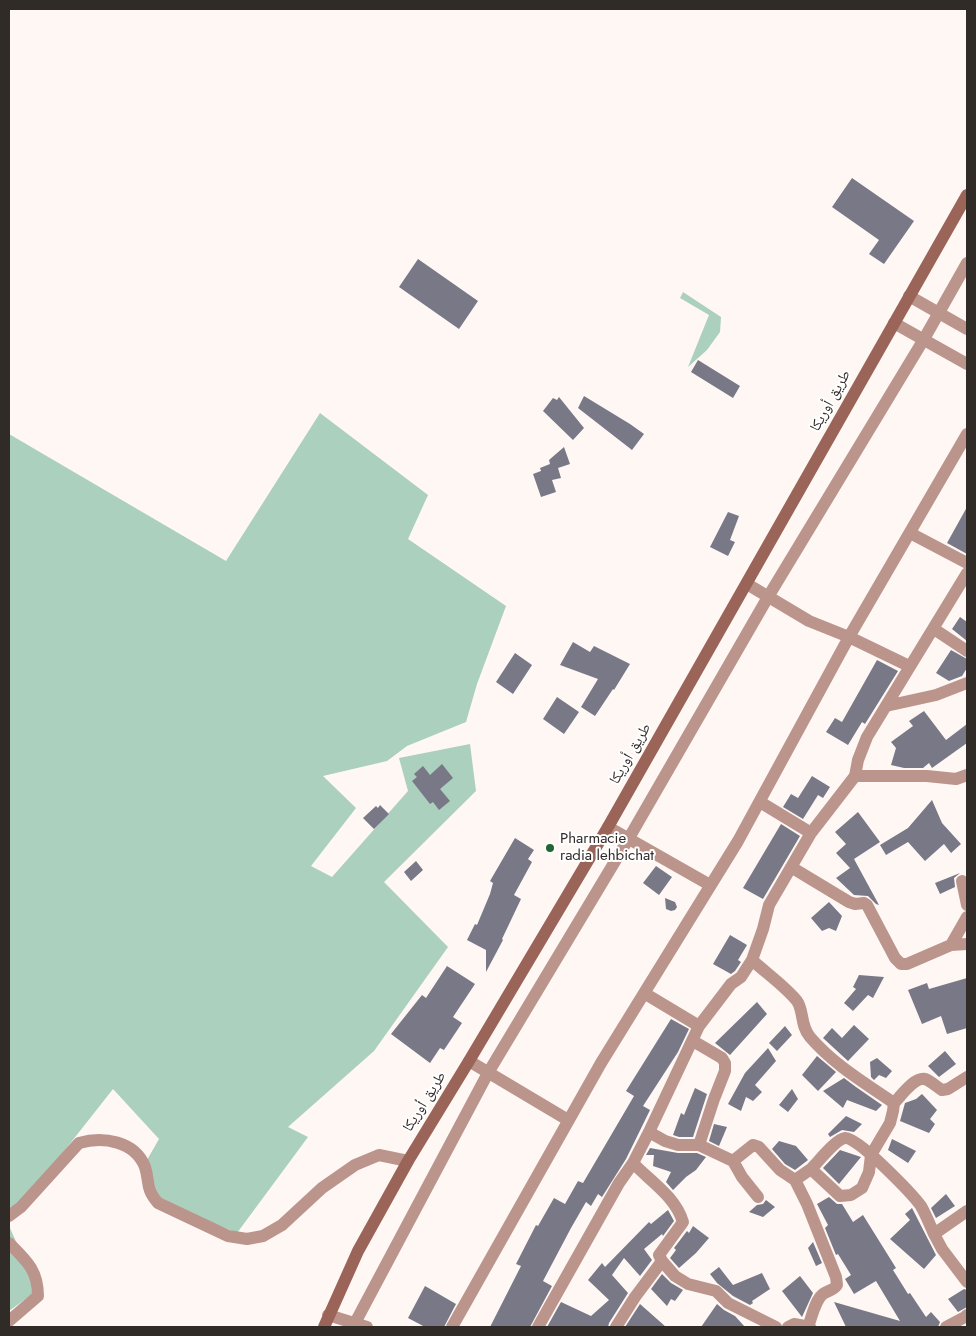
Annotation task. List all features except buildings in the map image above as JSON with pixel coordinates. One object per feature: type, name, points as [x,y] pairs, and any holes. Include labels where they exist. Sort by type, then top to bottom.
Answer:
[{"type":"street","name":"طريق أوريكا","points":[[324,1327],[358,1251],[408,1161],[608,827],[967,195]]},
{"type":"street","points":[[328,1315],[361,1325],[488,1073],[628,838],[768,597],[924,339],[967,262]]},
{"type":"street","points":[[909,296],[967,329]]},
{"type":"street","points":[[894,323],[967,364]]},
{"type":"street","points":[[452,1327],[601,1063],[760,802],[849,637],[967,434]]},
{"type":"street","points":[[910,533],[967,563]]},
{"type":"street","points":[[538,1327],[650,1132],[699,1026],[731,984],[741,977],[752,960],[769,905],[811,833],[855,776],[858,760],[867,737],[967,573]]},
{"type":"street","points":[[747,584],[809,620],[909,666]]},
{"type":"street","points":[[934,629],[967,650]]},
{"type":"street","points":[[886,706],[936,695],[967,683]]},
{"type":"street","points":[[855,776],[927,776],[956,779],[967,775]]},
{"type":"street","points":[[760,802],[811,833]]},
{"type":"street","points":[[608,827],[710,886]]},
{"type":"street","points":[[791,867],[849,902],[867,905],[895,958],[901,964],[907,964],[951,946],[967,944]]},
{"type":"street","points":[[962,881],[967,905]]},
{"type":"street","points":[[951,946],[967,917]]},
{"type":"street","points":[[752,960],[798,1002],[802,1024],[808,1036],[841,1067],[894,1103]]},
{"type":"street","points":[[644,993],[699,1026]]},
{"type":"street","points":[[693,1041],[722,1058],[725,1063],[725,1071],[699,1145]]},
{"type":"street","points":[[469,1062],[568,1120]]},
{"type":"street","points":[[811,1169],[840,1196],[851,1195],[862,1188],[869,1172],[871,1155],[890,1123],[894,1111],[894,1103],[915,1082],[922,1079],[927,1080],[942,1090],[948,1090],[967,1077]]},
{"type":"street","points":[[650,1132],[665,1141],[678,1145],[699,1145],[733,1161],[742,1178],[758,1197]]},
{"type":"street","points":[[795,1180],[811,1169],[838,1141],[851,1138],[913,1196],[921,1207],[942,1249],[967,1282]]},
{"type":"street","points":[[9,1216],[21,1207],[79,1143],[92,1139],[122,1144],[134,1151],[145,1167],[151,1195],[158,1203],[228,1236],[247,1239],[263,1236],[282,1225],[322,1188],[356,1164],[378,1155],[408,1161]]},
{"type":"street","points":[[733,1161],[753,1145],[758,1147],[780,1170],[795,1180],[807,1204],[836,1277],[837,1285],[819,1299],[809,1327],[794,1324],[788,1327]]},
{"type":"street","points":[[633,1163],[659,1187],[681,1215],[682,1222],[659,1255],[662,1262],[675,1276],[688,1284],[716,1291],[728,1304],[776,1327]]},
{"type":"street","points":[[934,1234],[967,1210]]},
{"type":"street","points":[[9,1243],[27,1261],[38,1282],[38,1296],[9,1321]]},
{"type":"street","points":[[616,1327],[662,1262]]},
{"type":"street","points":[[946,1327],[967,1314]]},
{"type":"green space","points":[[683,292],[721,317],[720,332],[707,350],[688,367],[709,315],[680,298]]},
{"type":"green space","points":[[320,413],[428,495],[408,539],[506,606],[477,684],[466,722],[407,746],[387,761],[323,776],[356,808],[311,866],[332,877],[408,791],[399,758],[470,744],[476,791],[384,882],[448,947],[374,1051],[288,1127],[308,1137],[237,1233],[158,1200],[147,1160],[159,1139],[113,1089],[9,1221],[9,434],[226,561]]},
{"type":"green space","points":[[9,1226],[38,1290],[9,1311]]},
{"type":"place","name":"Pharmacie radia lehbichat","points":[[550,848]]}]
